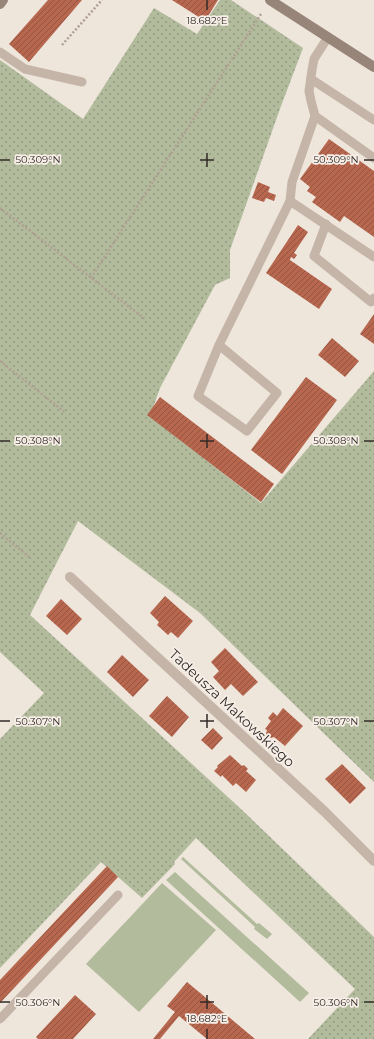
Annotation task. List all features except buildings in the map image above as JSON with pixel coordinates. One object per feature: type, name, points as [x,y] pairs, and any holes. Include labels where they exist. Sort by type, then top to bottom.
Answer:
[{"type":"street","points":[[0,4],[3,0]]},
{"type":"street","points":[[270,0],[374,67]]},
{"type":"street","name":"Tadeusza Makowskiego","points":[[70,577],[374,860]]},
{"type":"lane","points":[[219,345],[277,393],[247,431],[198,396],[219,345],[290,201],[292,182],[315,116],[309,91],[314,59],[328,38]]},
{"type":"lane","points":[[0,52],[25,70],[82,82]]},
{"type":"lane","points":[[311,79],[374,120]]},
{"type":"lane","points":[[315,116],[374,158]]},
{"type":"lane","points":[[290,201],[374,257]]},
{"type":"lane","points":[[326,224],[314,256],[372,302],[374,298]]},
{"type":"lane","points":[[0,1018],[118,894]]},
{"type":"path","points":[[62,45],[100,0]]},
{"type":"path","points":[[91,278],[261,14]]},
{"type":"path","points":[[0,208],[145,319]]},
{"type":"path","points":[[0,361],[66,413]]},
{"type":"path","points":[[0,533],[29,557]]},
{"type":"green space","points":[[220,0],[231,0],[303,48],[230,250],[230,278],[215,285],[160,388],[150,416],[261,503],[374,371],[374,782],[200,613],[78,521],[30,615],[242,810],[374,937],[374,1039],[308,1039],[355,989],[196,838],[174,862],[175,864],[142,898],[101,862],[0,968],[0,739],[44,693],[0,652],[0,60],[83,119],[154,8],[197,34]]},
{"type":"green space","points":[[183,857],[257,924],[259,923],[272,934],[267,939],[254,929],[255,927],[181,859]]},
{"type":"green space","points":[[175,872],[309,993],[300,1002],[166,880]]},
{"type":"green space","points":[[162,883],[216,930],[139,1012],[86,964]]}]
